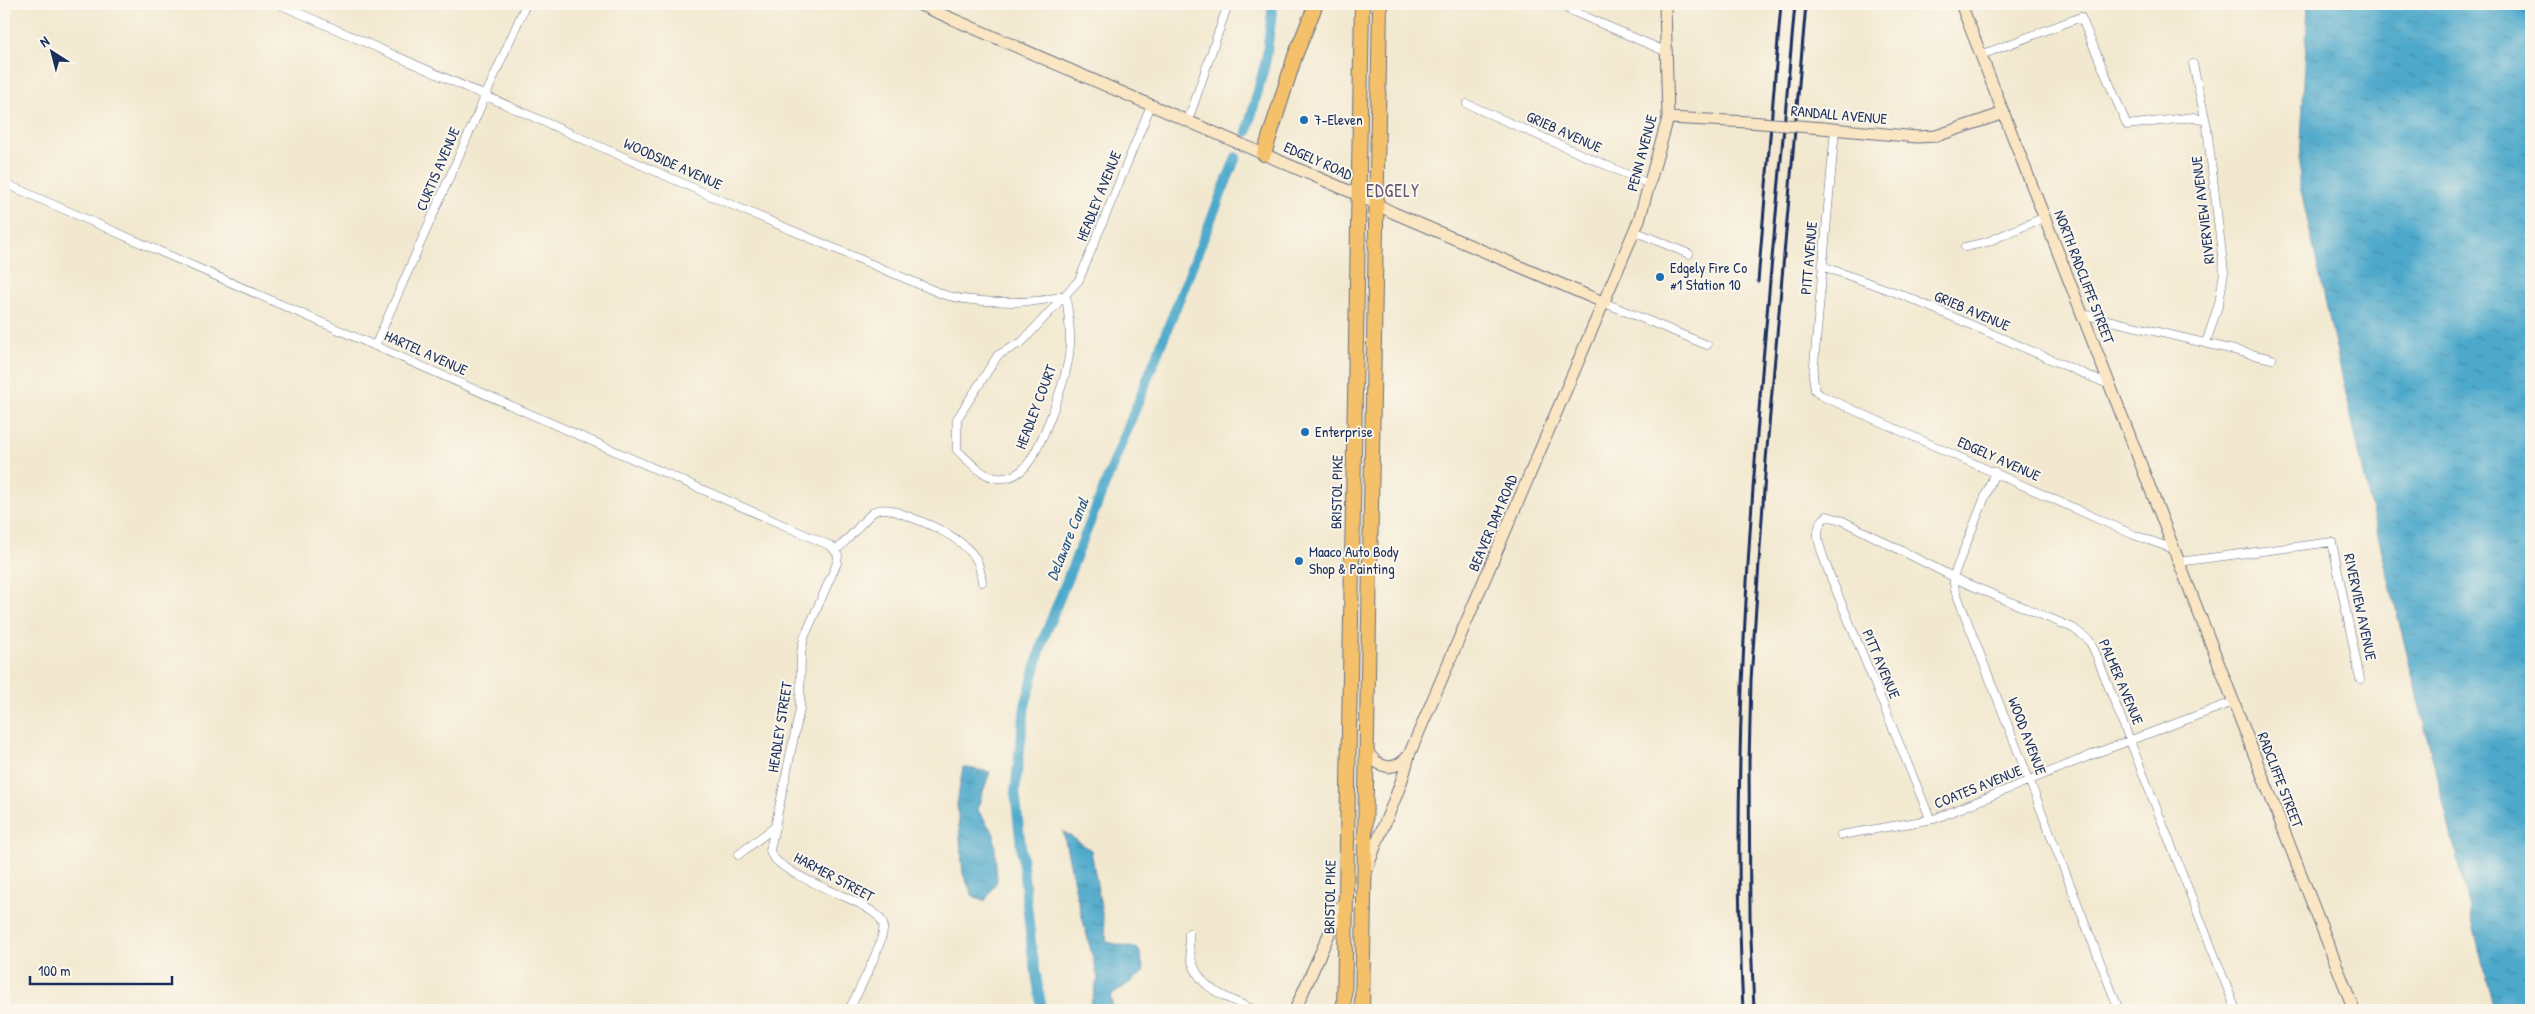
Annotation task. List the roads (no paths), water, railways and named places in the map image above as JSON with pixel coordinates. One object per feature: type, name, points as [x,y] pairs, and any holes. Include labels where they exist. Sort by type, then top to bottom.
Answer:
[{"type":"highway","points":[[1264,154],[1300,42],[1316,4]]},
{"type":"highway","name":"BRISTOL PIKE","points":[[1344,1010],[1362,4]]},
{"type":"highway","points":[[1362,1010],[1380,4]]},
{"type":"street","name":"WOODSIDE AVENUE","points":[[279,4],[942,294],[956,299],[980,301],[1038,301],[1066,294]]},
{"type":"street","name":"CURTIS AVENUE","points":[[375,346],[526,4]]},
{"type":"street","name":"EDGELY ROAD","points":[[918,4],[1358,195],[1376,205],[1707,345]]},
{"type":"street","points":[[1188,121],[1228,4]]},
{"type":"street","points":[[1556,4],[1667,52]]},
{"type":"street","name":"PENN AVENUE","points":[[1605,303],[1650,185],[1668,118],[1665,4]]},
{"type":"street","name":"NORTH RADCLIFFE STREET","points":[[1961,4],[2178,562]]},
{"type":"street","points":[[1981,54],[2081,17],[2127,126],[2194,117],[2205,121]]},
{"type":"street","name":"RIVERVIEW AVENUE","points":[[2193,64],[2205,121],[2224,272],[2219,303],[2206,343]]},
{"type":"street","name":"GRIEB AVENUE","points":[[1467,104],[1650,185]]},
{"type":"street","name":"HEADLEY AVENUE","points":[[1066,294],[1079,280],[1151,105]]},
{"type":"street","name":"RANDALL AVENUE","points":[[1668,118],[1750,122],[1917,137],[1936,136],[2004,113]]},
{"type":"street","name":"PITT AVENUE","points":[[1815,390],[1814,376],[1822,266],[1835,129]]},
{"type":"street","name":"HARTEL AVENUE","points":[[4,183],[828,544],[836,550]]},
{"type":"street","points":[[1965,247],[1987,242],[2045,217]]},
{"type":"street","points":[[1634,231],[1689,254]]},
{"type":"street","name":"GRIEB AVENUE","points":[[1822,266],[1900,294],[2110,385]]},
{"type":"street","name":"HEADLEY COURT","points":[[1066,294],[1070,335],[1068,364],[1058,397],[1042,438],[1033,457],[1021,471],[1005,478],[989,476],[979,470],[957,450],[957,420],[998,355],[1022,342],[1066,294]]},
{"type":"street","name":"BEAVER DAM ROAD","points":[[1364,879],[1375,846],[1401,785],[1409,755],[1605,303]]},
{"type":"street","points":[[2082,314],[2272,359]]},
{"type":"street","name":"EDGELY AVENUE","points":[[1815,390],[1820,395],[2134,535],[2174,549]]},
{"type":"street","points":[[1953,576],[1995,472]]},
{"type":"street","points":[[836,550],[846,542],[873,512],[883,509],[891,510],[940,531],[963,545],[979,564],[982,582]]},
{"type":"street","name":"PALMER AVENUE","points":[[1823,519],[1831,516],[1841,520],[1953,576],[2045,615],[2080,632],[2089,640],[2131,741],[2236,1010]]},
{"type":"street","name":"PITT AVENUE","points":[[1823,519],[1820,522],[1818,533],[1829,573],[1930,818]]},
{"type":"street","name":"RIVERVIEW AVENUE","points":[[2178,562],[2332,542],[2360,679]]},
{"type":"street","name":"HEADLEY STREET","points":[[776,826],[800,709],[801,653],[808,629],[837,563],[836,550]]},
{"type":"street","name":"RADCLIFFE STREET","points":[[2178,562],[2354,1010]]},
{"type":"street","name":"WOOD AVENUE","points":[[1953,576],[1955,590],[2119,1010]]},
{"type":"street","name":"COATES AVENUE","points":[[1841,836],[1930,818],[1934,819],[2233,702]]},
{"type":"street","points":[[1367,751],[1379,766],[1389,768],[1399,765],[1409,755]]},
{"type":"street","points":[[738,855],[776,826]]},
{"type":"street","name":"HARMER STREET","points":[[776,826],[770,850],[773,859],[798,875],[860,904],[883,924],[884,933],[850,1010]]},
{"type":"street","points":[[1295,1010],[1339,916],[1346,894]]},
{"type":"street","points":[[1189,932],[1191,962],[1202,981],[1221,996],[1255,1010]]},
{"type":"water","points":[[2308,4],[2531,4],[2531,1010],[2494,1010],[2373,515],[2299,182]]},
{"type":"water","points":[[963,767],[990,772],[977,809],[994,834],[997,881],[985,901],[973,896],[963,874],[957,804]]},
{"type":"water","points":[[1063,831],[1091,850],[1107,942],[1139,949],[1144,972],[1111,996],[1113,1010],[1089,1010],[1098,978],[1077,897]]},
{"type":"waterway","name":"Delaware Canal","points":[[1247,132],[1266,60],[1273,4]]},
{"type":"waterway","name":"Delaware Canal","points":[[1042,1010],[1032,951],[1015,791],[1025,706],[1043,640],[1236,157]]},
{"type":"railway","points":[[1758,282],[1781,4]]},
{"type":"railway","points":[[1743,1010],[1739,884],[1744,632],[1761,381],[1795,4]]},
{"type":"railway","points":[[1754,1010],[1750,915],[1749,763],[1751,680],[1766,460],[1806,4]]},
{"type":"place","name":"7-Eleven","points":[[1304,120]]},
{"type":"place","name":"Edgely Fire Co #1 Station 10","points":[[1660,277]]},
{"type":"place","name":"Enterprise","points":[[1305,432]]},
{"type":"place","name":"Maaco Auto Body Shop & Painting","points":[[1299,561]]},
{"type":"district","name":"EDGELY","points":[[1393,191]]}]
